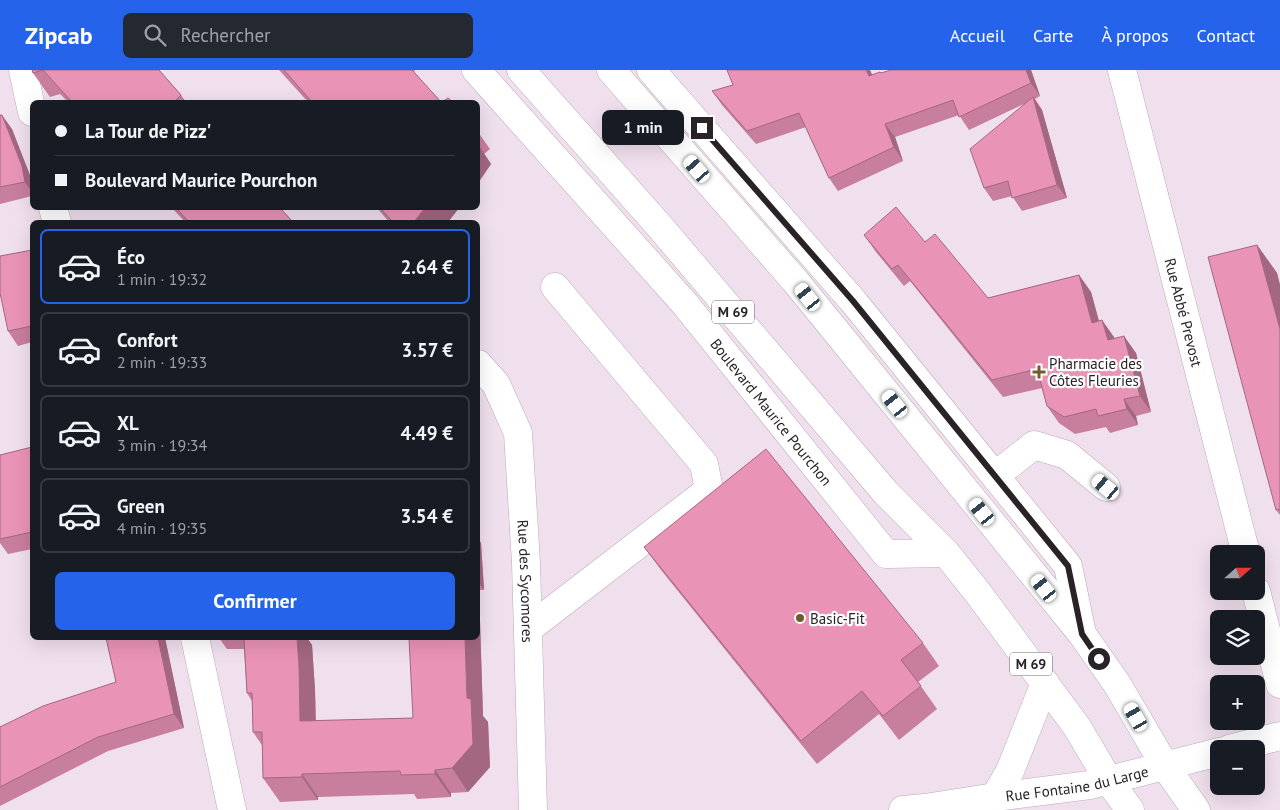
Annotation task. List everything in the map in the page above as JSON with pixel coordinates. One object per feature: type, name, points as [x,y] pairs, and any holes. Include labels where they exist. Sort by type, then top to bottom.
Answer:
[{"type":"main road","points":[[23,70],[30,103]]},
{"type":"main road","name":"Boulevard Maurice Pourchon","points":[[476,70],[685,304],[886,554],[946,553]]},
{"type":"main road","name":"M 69","points":[[521,70],[668,235],[886,493],[946,553],[1046,683],[1077,727],[1109,781],[1130,810]]},
{"type":"main road","points":[[611,70],[796,282],[1082,634],[1117,684],[1165,766],[1196,810]]},
{"type":"main road","points":[[651,70],[853,301],[1068,566],[1082,634]]},
{"type":"main road","name":"Rue Abbé Prevost","points":[[1122,70],[1244,545]]},
{"type":"main road","points":[[528,629],[709,490],[704,464],[555,287]]},
{"type":"main road","name":"Rue des Sycomores","points":[[480,366],[496,384],[518,433],[526,563],[533,810]]},
{"type":"main road","points":[[995,476],[1034,444],[1068,455],[1106,487]]},
{"type":"main road","points":[[1258,600],[1280,684]]},
{"type":"main road","points":[[195,640],[232,810]]},
{"type":"main road","points":[[995,797],[1010,771],[1046,683]]},
{"type":"main road","points":[[1265,740],[1280,736]]},
{"type":"main road","name":"Rue Fontaine du Large","points":[[918,809],[1090,785],[1210,754]]},
{"type":"building","points":[[32,70],[43,70],[33,73]]},
{"type":"building","points":[[43,70],[159,70],[181,95],[176,100],[70,100]]},
{"type":"building","points":[[284,70],[412,70],[439,100],[310,100]]},
{"type":"building","points":[[727,70],[866,70],[869,76],[891,70],[1026,70],[1031,83],[959,117],[953,100],[885,124],[894,147],[829,178],[799,113],[747,131],[712,91],[733,85]]},
{"type":"building","points":[[1033,97],[1057,185],[1012,198],[1008,181],[984,188],[970,149]]},
{"type":"building","points":[[0,115],[2,115],[22,166],[25,182],[0,187]]},
{"type":"building","points":[[896,207],[925,242],[935,234],[988,298],[1079,275],[1092,323],[1102,320],[1108,340],[1124,336],[1140,396],[1124,399],[1127,409],[1098,416],[1096,409],[1064,417],[1047,406],[1037,369],[992,380],[898,265],[892,269],[864,235]]},
{"type":"building","points":[[178,210],[282,210],[291,220],[187,220]]},
{"type":"building","points":[[382,210],[423,210],[416,220],[391,220]]},
{"type":"building","points":[[1257,245],[1280,329],[1280,509],[1276,510],[1208,257]]},
{"type":"building","points":[[30,250],[30,326],[8,331],[0,293],[0,256]]},
{"type":"building","points":[[30,448],[30,532],[0,539],[0,455]]},
{"type":"building","name":"Basic-Fit","points":[[766,449],[923,643],[901,660],[921,686],[883,716],[862,691],[801,741],[644,547]]},
{"type":"building","points":[[106,640],[158,640],[174,714],[98,737],[0,787],[0,727],[43,706],[116,682]]},
{"type":"building","points":[[244,640],[297,640],[300,721],[413,718],[409,640],[465,640],[467,698],[471,699],[473,744],[452,768],[435,770],[435,774],[401,775],[400,771],[302,774],[302,777],[263,778],[262,732],[253,732],[252,693],[247,693]]},
{"type":"place","name":"Pharmacie des Côtes Fleuries","points":[[1039,372]]},
{"type":"place","name":"Basic-Fit","points":[[800,618]]},
{"type":"route","points":[[702,128],[853,301],[1068,566],[1082,634],[1099,659]]}]
